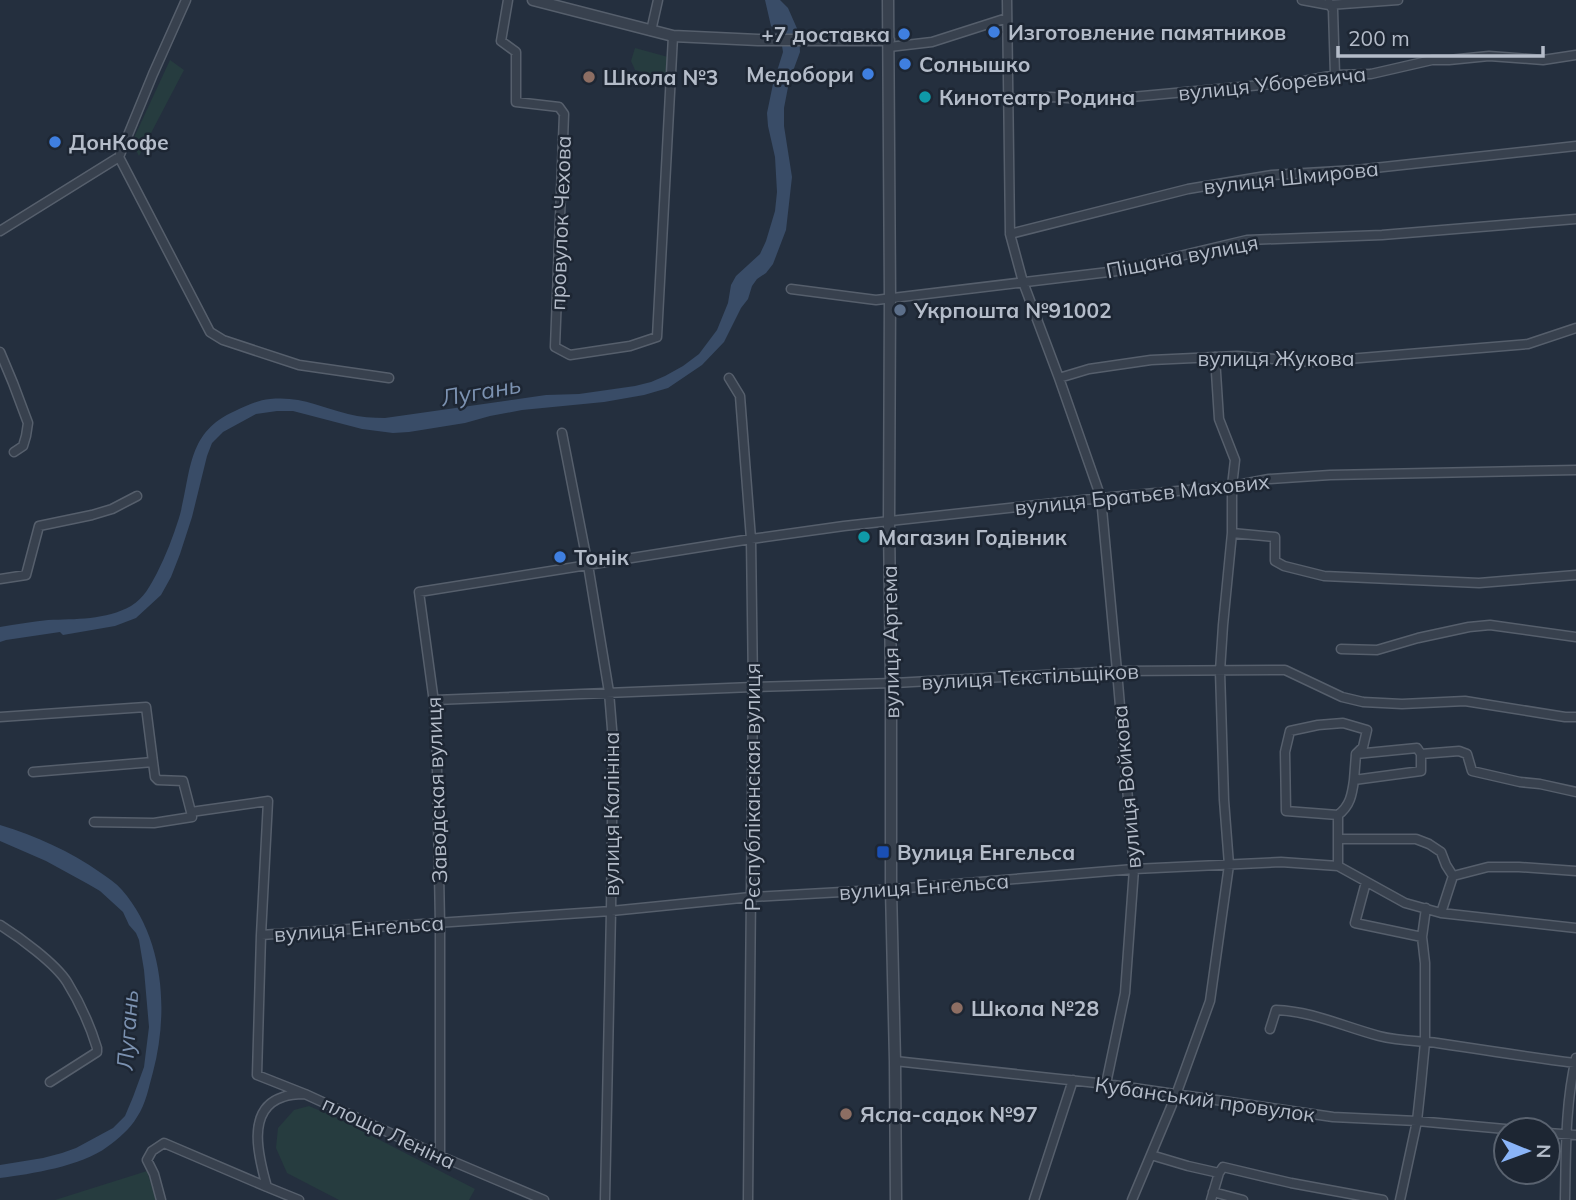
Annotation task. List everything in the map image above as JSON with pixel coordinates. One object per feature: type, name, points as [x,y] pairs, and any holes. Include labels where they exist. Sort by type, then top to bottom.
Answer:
[{"type":"street","points":[[0,231],[119,158],[186,0]]},
{"type":"street","name":"провулок Чехова","points":[[508,0],[501,41],[516,52],[516,102],[559,107],[564,114],[555,347],[570,355],[631,346],[657,337],[673,36]]},
{"type":"street","points":[[533,0],[673,36],[725,39],[932,42],[1007,18]]},
{"type":"street","points":[[651,31],[658,0]]},
{"type":"street","name":"вулиця Артема","points":[[888,0],[891,889],[896,1200]]},
{"type":"street","points":[[1007,2],[1018,0]]},
{"type":"street","points":[[1302,0],[1329,3],[1398,0]]},
{"type":"street","name":"вулиця Войкова","points":[[1007,2],[1010,234],[1023,282],[1101,498],[1117,671],[1134,869],[1125,993],[1106,1084]]},
{"type":"street","points":[[1329,3],[1333,10],[1335,75]]},
{"type":"street","name":"вулиця Уборевича","points":[[1008,99],[1051,97],[1099,100],[1335,75],[1371,74],[1432,60],[1489,56],[1543,60],[1576,55]]},
{"type":"street","name":"вулиця Шмирова","points":[[1010,234],[1188,189],[1272,175],[1369,169],[1576,146]]},
{"type":"street","points":[[119,158],[210,332],[223,340],[299,365],[389,378]]},
{"type":"street","name":"Піщана вулиця","points":[[791,289],[876,300],[1117,271],[1247,240],[1382,235],[1576,219]]},
{"type":"street","name":"вулиця Жукова","points":[[1059,377],[1089,369],[1151,360],[1237,356],[1312,362],[1528,344],[1574,330]]},
{"type":"street","points":[[0,352],[27,423],[23,446],[14,452]]},
{"type":"street","points":[[1132,1200],[1176,1095],[1210,1001],[1229,865],[1220,671],[1232,533],[1235,460],[1219,419],[1215,357]]},
{"type":"street","name":"Рєспубліканская вулиця","points":[[729,377],[740,396],[751,539],[754,687],[748,1200]]},
{"type":"street","name":"вулиця Калініна","points":[[562,433],[609,692],[612,741],[605,1200]]},
{"type":"street","name":"вулиця Братьєв Махових","points":[[419,592],[751,539],[1101,498],[1232,486],[1269,479],[1330,475],[1576,470]]},
{"type":"street","points":[[0,579],[26,575],[39,526],[112,509],[136,496]]},
{"type":"street","points":[[1232,533],[1275,537],[1275,561],[1284,566],[1324,576],[1479,583],[1576,575]]},
{"type":"street","name":"Заводская вулиця","points":[[419,592],[435,700],[440,923],[440,1156]]},
{"type":"street","points":[[1341,649],[1377,650],[1418,638],[1490,625],[1576,637]]},
{"type":"street","name":"вулиця Тєкстільщіков","points":[[435,700],[891,683],[1117,671],[1285,670],[1342,697],[1363,702],[1402,704],[1465,701],[1576,717]]},
{"type":"street","points":[[0,717],[146,707],[155,777],[158,780],[183,781],[192,817],[154,823],[94,822]]},
{"type":"street","points":[[1343,723],[1367,730],[1363,747],[1356,754],[1351,801],[1338,816],[1286,811],[1285,752],[1290,731],[1343,723]]},
{"type":"street","points":[[1354,780],[1421,771],[1421,754],[1417,748],[1356,754]]},
{"type":"street","points":[[1421,754],[1459,751],[1467,754],[1472,771],[1576,792]]},
{"type":"street","points":[[33,772],[153,762]]},
{"type":"street","points":[[191,812],[268,802],[257,1075],[305,1094]]},
{"type":"street","points":[[1338,816],[1338,866]]},
{"type":"street","points":[[1338,839],[1416,839],[1441,852],[1453,876],[1441,913]]},
{"type":"street","name":"вулиця Енгельса","points":[[261,935],[611,911],[751,897],[891,889],[1134,869],[1281,862],[1338,866],[1405,903],[1441,913],[1576,928]]},
{"type":"street","points":[[1453,876],[1488,867],[1576,871]]},
{"type":"street","points":[[1366,882],[1355,923],[1422,937]]},
{"type":"street","points":[[1400,1200],[1417,1121],[1425,1042],[1425,963],[1422,937],[1426,908]]},
{"type":"street","points":[[0,925],[55,967],[85,1016],[97,1048],[97,1052],[50,1082]]},
{"type":"street","points":[[1270,1028],[1276,1010],[1287,1010],[1334,1021],[1379,1036],[1576,1061],[1566,1134],[1565,1200]]},
{"type":"street","name":"Кубанський провулок","points":[[895,1061],[1106,1084],[1333,1117],[1492,1128]]},
{"type":"street","points":[[1034,1200],[1073,1080]]},
{"type":"street","name":"площа Леніна","points":[[270,1188],[259,1156],[260,1118],[269,1106],[281,1097],[305,1094],[544,1200]]},
{"type":"street","points":[[1562,1134],[1576,1135]]},
{"type":"street","points":[[162,1200],[147,1160],[152,1151],[164,1143],[299,1200]]},
{"type":"street","points":[[1151,1155],[1219,1173]]},
{"type":"street","points":[[1243,1200],[1212,1196],[1223,1167],[1353,1196],[1383,1200]]},
{"type":"street","points":[[270,1188],[274,1200]]},
{"type":"green space","points":[[635,48],[668,57],[665,77],[635,70],[631,61]]},
{"type":"green space","points":[[170,60],[184,70],[139,156],[132,142]]},
{"type":"green space","points":[[309,1106],[475,1189],[469,1200],[339,1200],[287,1173],[276,1148],[278,1128],[294,1110]]},
{"type":"green space","points":[[147,1171],[156,1200],[55,1200]]},
{"type":"water","points":[[765,0],[780,0],[788,8],[799,33],[800,52],[789,82],[784,108],[792,177],[786,230],[773,264],[752,286],[748,299],[724,342],[702,365],[668,388],[644,395],[522,410],[409,432],[362,429],[293,411],[256,414],[223,432],[212,443],[192,517],[171,577],[161,595],[136,618],[115,626],[0,642],[0,627],[111,614],[140,599],[157,573],[172,539],[193,456],[199,443],[219,420],[248,405],[281,398],[353,415],[385,418],[546,395],[579,394],[635,386],[665,376],[699,354],[717,330],[736,276],[760,254],[775,211],[775,157],[767,113],[783,52],[780,33],[771,26]]},
{"type":"water","points":[[0,825],[65,851],[101,873],[122,890],[147,930],[154,953],[159,976],[161,1025],[149,1089],[140,1112],[127,1130],[107,1147],[84,1159],[41,1171],[0,1178],[0,1165],[43,1158],[76,1148],[113,1128],[125,1116],[144,1067],[149,1027],[139,940],[123,912],[88,884],[46,861],[0,841]]},
{"type":"place","name":"Изготовление памятников","points":[[994,32]]},
{"type":"place","name":"+7 доставка","points":[[904,34]]},
{"type":"place","name":"Солнышко","points":[[905,64]]},
{"type":"place","name":"Медобори","points":[[868,74]]},
{"type":"place","name":"Школа №3","points":[[589,77]]},
{"type":"place","name":"Кинотеатр Родина","points":[[925,97]]},
{"type":"place","name":"ДонКофе","points":[[55,142]]},
{"type":"place","name":"Укрпошта №91002","points":[[900,310]]},
{"type":"place","name":"Магазин Годівник","points":[[864,537]]},
{"type":"place","name":"Тонік","points":[[560,557]]},
{"type":"place","name":"Вулиця Енгельса","points":[[883,852]]},
{"type":"place","name":"Школа №28","points":[[957,1008]]},
{"type":"place","name":"Ясла-садок №97","points":[[846,1114]]},
{"type":"water label","name":"Лугань","points":[[481,391]]},
{"type":"water label","name":"Лугань","points":[[127,1030]]}]
